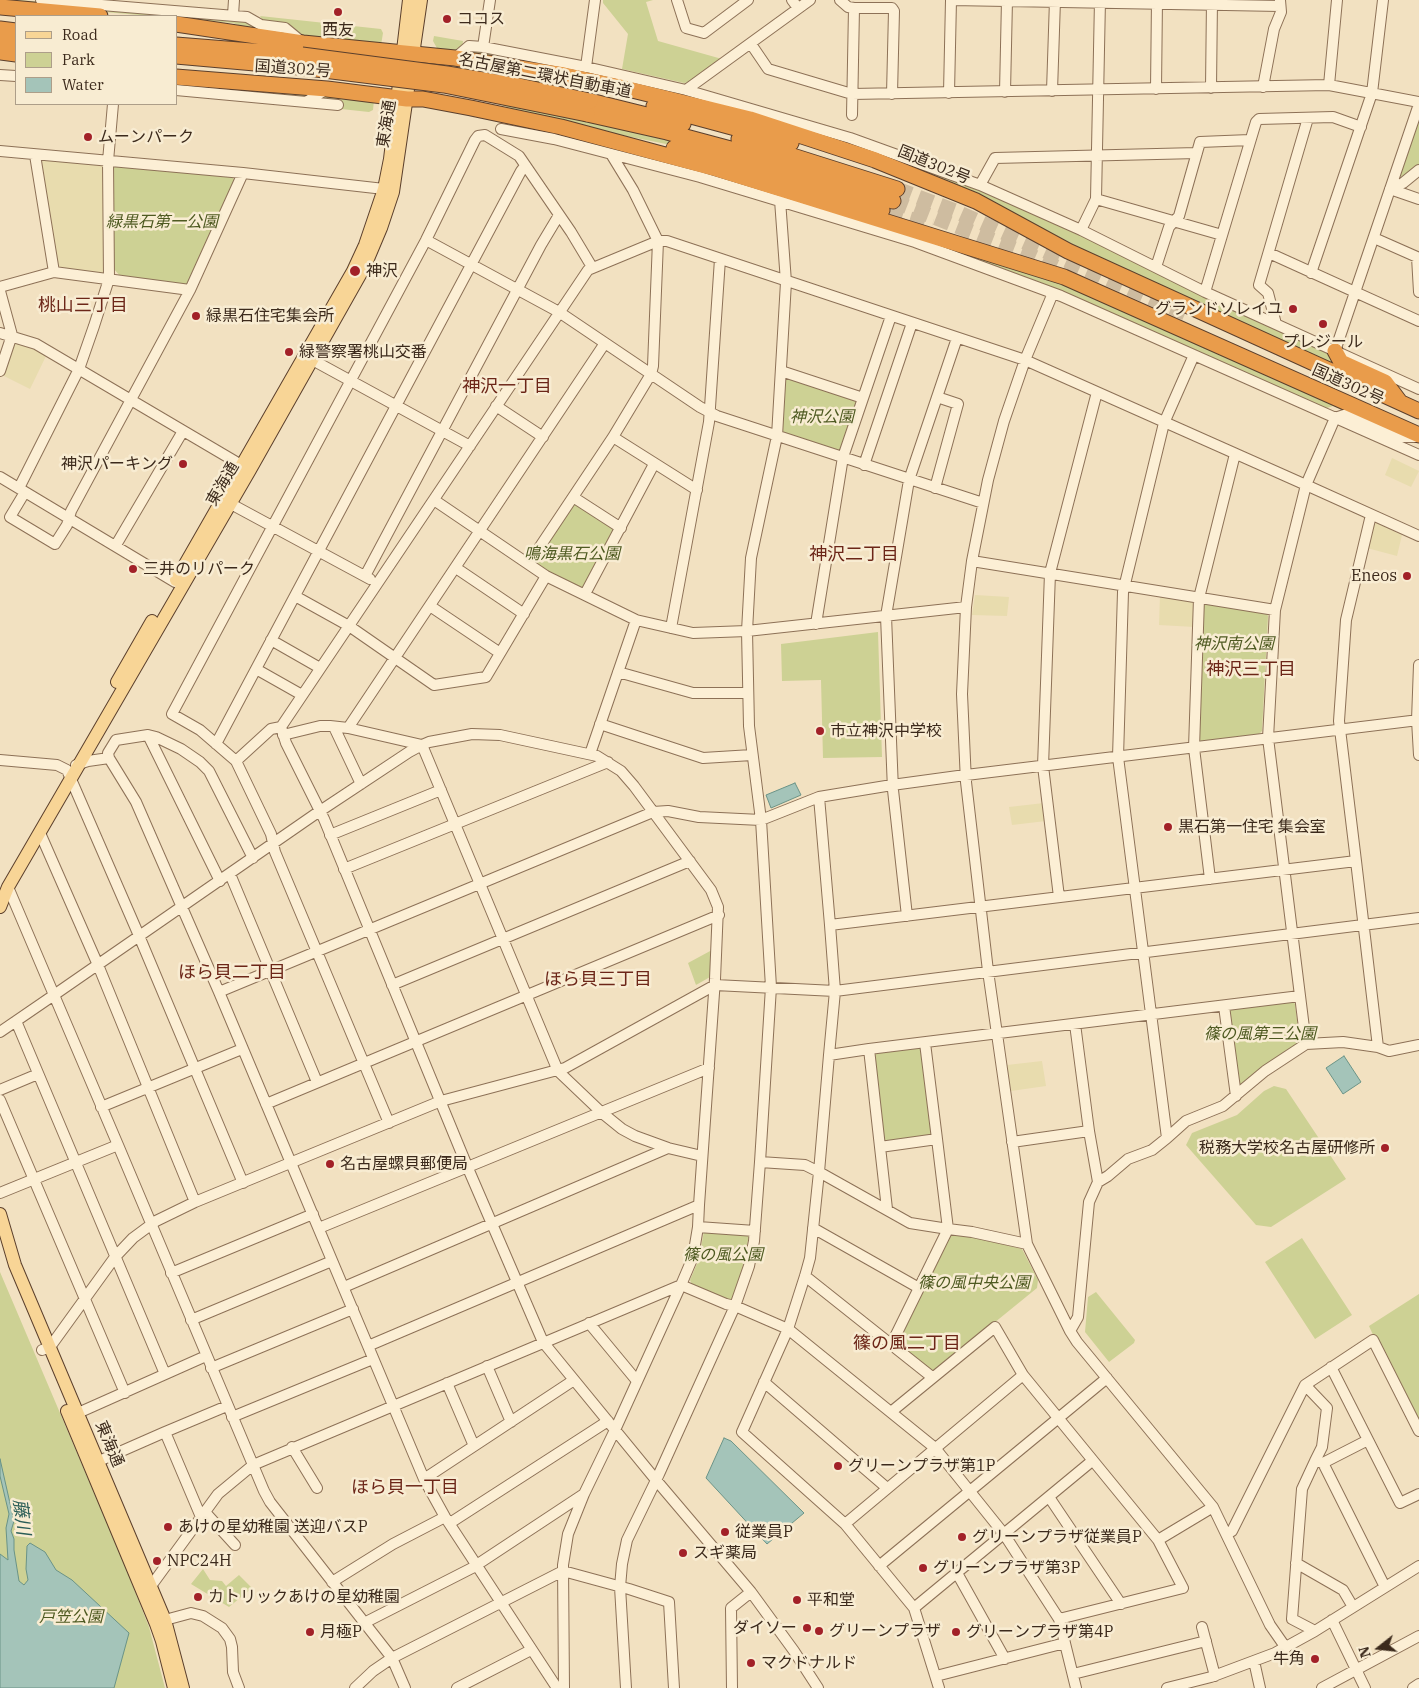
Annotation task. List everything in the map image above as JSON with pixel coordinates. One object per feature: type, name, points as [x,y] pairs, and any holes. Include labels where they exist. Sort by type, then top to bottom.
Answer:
[{"type":"highway","points":[[0,7],[89,15]]},
{"type":"highway","points":[[0,20],[15,21]]},
{"type":"highway","name":"国道302号","points":[[181,25],[280,39],[294,46],[320,51],[326,54],[344,74],[356,80],[390,86],[401,95]]},
{"type":"highway","points":[[0,29],[15,31]]},
{"type":"highway","name":"国道302号","points":[[280,39],[302,55],[455,58],[564,75],[750,119],[875,160],[976,201],[1068,251],[1419,410]]},
{"type":"highway","points":[[0,41],[15,42]]},
{"type":"highway","name":"名古屋第二環状自動車道","points":[[178,45],[302,55],[447,74],[519,86],[588,108],[741,139],[894,195]]},
{"type":"highway","points":[[0,52],[15,54]]},
{"type":"highway","name":"名古屋第二環状自動車道","points":[[178,56],[302,55]]},
{"type":"highway","name":"国道302号","points":[[410,56],[452,68],[486,104],[525,119]]},
{"type":"highway","points":[[0,62],[15,64]]},
{"type":"highway","points":[[505,66],[799,145],[894,195]]},
{"type":"highway","points":[[178,69],[236,76],[292,86]]},
{"type":"highway","name":"国道302号","points":[[178,77],[401,95],[525,119],[717,168],[1064,277],[1419,436]]},
{"type":"highway","points":[[602,138],[640,142],[695,152],[779,176],[894,195]]},
{"type":"highway","points":[[1335,351],[1341,362],[1386,382],[1400,403]]},
{"type":"main road","points":[[409,0],[410,56]]},
{"type":"main road","points":[[410,56],[421,0]]},
{"type":"main road","name":"東海通","points":[[0,907],[4,887],[69,775],[175,582],[246,468],[308,358],[353,271],[376,215],[384,189],[410,56]]},
{"type":"main road","name":"東海通","points":[[308,358],[357,283],[381,228],[393,192],[401,95]]},
{"type":"main road","name":"東海通","points":[[4,887],[40,832],[69,775],[79,764],[231,504],[246,468]]},
{"type":"main road","name":"東海通","points":[[0,1214],[15,1265],[46,1348],[156,1624],[174,1688]]},
{"type":"main road","name":"東海通","points":[[0,1244],[8,1268],[78,1413],[151,1586],[165,1620],[183,1688]]},
{"type":"street","points":[[41,0],[246,16],[266,26],[285,28],[302,55]]},
{"type":"street","points":[[233,15],[234,0]]},
{"type":"street","points":[[483,47],[490,0]]},
{"type":"street","points":[[586,67],[595,0]]},
{"type":"street","points":[[677,0],[686,28],[704,33],[734,4],[748,0]]},
{"type":"street","points":[[686,90],[751,44],[795,4],[810,0]]},
{"type":"street","points":[[840,0],[848,7],[892,8],[894,11],[892,94]]},
{"type":"street","points":[[949,93],[952,0],[1280,3],[1280,12],[1274,29],[1263,87]]},
{"type":"street","points":[[1329,85],[1337,0]]},
{"type":"street","points":[[1311,273],[1372,94],[1383,0]]},
{"type":"street","points":[[1005,92],[1007,1]]},
{"type":"street","points":[[1052,91],[1055,1]]},
{"type":"street","points":[[1081,230],[1096,199],[1100,1]]},
{"type":"street","points":[[1156,89],[1157,2]]},
{"type":"street","points":[[1211,88],[1212,2]]},
{"type":"street","points":[[852,115],[854,8]]},
{"type":"street","points":[[751,44],[768,70],[852,94],[1329,85],[1419,103],[1335,351]]},
{"type":"street","points":[[455,58],[469,46],[586,67],[686,90],[850,138],[980,185],[1081,230],[1205,292],[1419,389]]},
{"type":"street","points":[[0,75],[15,76]]},
{"type":"street","points":[[306,102],[327,89]]},
{"type":"street","points":[[178,90],[338,105]]},
{"type":"street","points":[[113,105],[108,161],[109,279],[79,368],[10,517],[55,544],[67,525],[71,511],[190,290],[243,173]]},
{"type":"street","points":[[1205,292],[1256,122],[1259,119],[1333,117],[1361,127]]},
{"type":"street","points":[[1276,324],[1268,293],[1259,285],[1308,118]]},
{"type":"street","points":[[543,124],[547,132],[554,139]]},
{"type":"street","points":[[501,129],[554,139],[700,176],[915,242],[1053,293],[1419,455]]},
{"type":"street","points":[[389,1123],[275,852],[271,834],[236,761],[200,730],[172,714],[426,240],[478,136],[485,135],[519,156],[532,173],[592,267]]},
{"type":"street","points":[[1156,267],[1169,227],[1179,216],[1200,142],[1250,140]]},
{"type":"street","points":[[0,152],[243,173],[384,189]]},
{"type":"street","points":[[980,185],[995,158],[1197,153]]},
{"type":"street","points":[[35,154],[54,272]]},
{"type":"street","points":[[529,563],[613,437],[651,374],[658,241],[633,190],[611,154]]},
{"type":"street","points":[[216,744],[525,166]]},
{"type":"street","points":[[1390,189],[1403,184],[1419,170]]},
{"type":"street","points":[[1390,189],[1419,199]]},
{"type":"street","points":[[1096,199],[1222,235]]},
{"type":"street","points":[[626,1688],[620,1586],[627,1540],[735,1306],[750,1266],[755,1231],[771,987],[761,820],[752,755],[747,631],[751,558],[777,436],[786,282],[780,200]]},
{"type":"street","points":[[365,576],[550,228],[559,215]]},
{"type":"street","points":[[1374,238],[1417,257],[1419,292]]},
{"type":"street","points":[[426,240],[559,312],[710,412],[777,436],[983,503]]},
{"type":"street","points":[[282,731],[302,695],[588,270],[658,241],[667,241],[1025,360],[1419,536]]},
{"type":"street","points":[[1269,253],[1419,321]]},
{"type":"street","points":[[671,628],[710,412],[720,259]]},
{"type":"street","points":[[0,287],[54,272],[190,290]]},
{"type":"street","points":[[0,291],[12,336],[0,371]]},
{"type":"street","points":[[1053,293],[1025,360],[1004,421],[983,503],[972,560],[966,607],[962,694],[965,775],[988,970],[1027,1244],[1070,1331],[1213,1507],[1270,1625],[1286,1648]]},
{"type":"street","points":[[816,624],[843,457],[892,316]]},
{"type":"street","points":[[864,465],[912,323]]},
{"type":"street","points":[[0,333],[36,344],[246,468]]},
{"type":"street","points":[[907,916],[892,785],[886,616],[909,480],[957,338]]},
{"type":"street","points":[[348,728],[605,343]]},
{"type":"street","points":[[1167,1138],[1118,757],[1124,585],[1164,423],[1194,355]]},
{"type":"street","points":[[308,358],[351,379],[470,446]]},
{"type":"street","points":[[781,371],[863,398]]},
{"type":"street","points":[[1059,897],[1043,766],[1050,573],[1097,392]]},
{"type":"street","points":[[935,488],[958,404],[937,397]]},
{"type":"street","points":[[496,406],[543,437]]},
{"type":"street","points":[[1306,1044],[1268,738],[1275,610],[1306,484],[1335,418],[1346,414],[1398,437],[1419,436]]},
{"type":"street","points":[[116,545],[183,431]]},
{"type":"street","points":[[613,437],[697,490]]},
{"type":"street","points":[[1210,879],[1194,748],[1199,598],[1235,454]]},
{"type":"street","points":[[585,594],[654,464]]},
{"type":"street","points":[[0,477],[175,582]]},
{"type":"street","points":[[573,497],[621,528]]},
{"type":"street","points":[[434,500],[546,576],[636,620],[693,633],[747,631],[966,607]]},
{"type":"street","points":[[231,504],[377,583]]},
{"type":"street","points":[[1371,515],[1346,620],[1340,730],[1378,1047]]},
{"type":"street","points":[[972,560],[1275,610]]},
{"type":"street","points":[[456,568],[524,614]]},
{"type":"street","points":[[295,596],[349,626],[434,685],[486,677],[546,576]]},
{"type":"street","points":[[430,606],[500,653]]},
{"type":"street","points":[[590,754],[636,620]]},
{"type":"street","points":[[272,640],[320,668]]},
{"type":"street","points":[[1419,665],[1419,755]]},
{"type":"street","points":[[256,669],[302,695]]},
{"type":"street","points":[[618,672],[693,693],[748,693]]},
{"type":"street","points":[[219,992],[653,812],[668,811],[699,817],[761,820],[819,797],[892,785],[1418,720]]},
{"type":"street","points":[[600,724],[703,758],[752,755]]},
{"type":"street","points":[[236,761],[271,729],[282,731],[320,726],[348,728],[422,745]]},
{"type":"street","points":[[334,727],[361,784]]},
{"type":"street","points":[[282,731],[330,835],[467,1166],[543,1342],[751,1592],[794,1650],[818,1688]]},
{"type":"street","points":[[0,1032],[408,752],[429,742],[472,734],[500,735],[590,754],[621,770],[716,898],[719,915],[715,985],[698,1227],[692,1257],[615,1430],[584,1494],[568,1534],[563,1571],[564,1688]]},
{"type":"street","points":[[148,735],[220,881]]},
{"type":"street","points":[[253,858],[209,771],[166,740],[148,735],[116,740],[108,753],[109,758],[136,802],[219,992],[424,1479],[448,1520],[557,1688]]},
{"type":"street","points":[[422,745],[558,1070],[601,1112],[635,1136],[668,1148],[702,1156]]},
{"type":"street","points":[[79,764],[109,758]]},
{"type":"street","points":[[0,760],[57,765],[69,775],[243,1183]]},
{"type":"street","points":[[344,869],[608,762]]},
{"type":"street","points":[[330,835],[441,790]]},
{"type":"street","points":[[819,797],[834,991],[810,1258],[788,1329],[742,1432],[845,1524],[914,1608],[939,1688]]},
{"type":"street","points":[[40,832],[98,965],[195,1202]]},
{"type":"street","points":[[392,985],[690,861]]},
{"type":"street","points":[[830,925],[1356,861]]},
{"type":"street","points":[[230,874],[317,1082]]},
{"type":"street","points":[[4,887],[54,995],[227,1406],[270,1502],[392,1658],[405,1688]]},
{"type":"street","points":[[266,1104],[719,915]]},
{"type":"street","points":[[46,1348],[85,1300],[115,1257],[150,1224],[173,1211],[292,1164],[441,1101],[558,1070],[715,985],[834,991],[988,970],[1419,918]]},
{"type":"street","points":[[828,1055],[1300,996]]},
{"type":"street","points":[[1224,1006],[1236,1096]]},
{"type":"street","points":[[16,1021],[165,1374]]},
{"type":"street","points":[[1070,1331],[1078,1317],[1089,1202],[1098,1182],[1074,1024]]},
{"type":"street","points":[[1098,1182],[1128,1159],[1152,1150],[1186,1122],[1223,1106],[1271,1067],[1306,1044],[1343,1042],[1378,1047],[1389,1051],[1419,1045]]},
{"type":"street","points":[[892,1345],[948,1229],[925,1043]]},
{"type":"street","points":[[101,1107],[242,1049]]},
{"type":"street","points":[[868,1049],[887,1209]]},
{"type":"street","points":[[319,1228],[709,1068]]},
{"type":"street","points":[[0,1090],[38,1074]]},
{"type":"street","points":[[0,1100],[125,1393]]},
{"type":"street","points":[[1012,1142],[1090,1131]]},
{"type":"street","points":[[880,1147],[937,1140]]},
{"type":"street","points":[[0,1193],[118,1146]]},
{"type":"street","points":[[344,1287],[668,1148]]},
{"type":"street","points":[[760,1162],[805,1166],[910,1223],[972,1232],[1027,1244]]},
{"type":"street","points":[[368,1346],[699,1205]]},
{"type":"street","points":[[171,1273],[313,1214]]},
{"type":"street","points":[[698,1227],[755,1231]]},
{"type":"street","points":[[813,1228],[919,1288]]},
{"type":"street","points":[[191,1320],[332,1261]]},
{"type":"street","points":[[805,1276],[932,1377]]},
{"type":"street","points":[[151,1586],[203,1514],[229,1484],[253,1465],[681,1285],[788,1329],[935,1448],[1004,1534],[1059,1619],[1076,1688]]},
{"type":"street","points":[[211,1368],[353,1309]]},
{"type":"street","points":[[589,1323],[637,1381]]},
{"type":"street","points":[[891,1412],[995,1327],[1023,1375],[1158,1540],[1183,1588],[1059,1619]]},
{"type":"street","points":[[1227,1534],[1232,1531],[1305,1385],[1373,1340],[1419,1431]]},
{"type":"street","points":[[78,1413],[206,1356]]},
{"type":"street","points":[[232,1417],[373,1359]]},
{"type":"street","points":[[487,1366],[511,1422]]},
{"type":"street","points":[[1331,1367],[1400,1503],[1419,1494]]},
{"type":"street","points":[[845,1524],[1023,1375]]},
{"type":"street","points":[[879,1566],[1107,1378]]},
{"type":"street","points":[[424,1479],[574,1380]]},
{"type":"street","points":[[764,1382],[887,1488]]},
{"type":"street","points":[[447,1383],[474,1446]]},
{"type":"street","points":[[1305,1385],[1327,1408],[1319,1462],[1302,1489],[1292,1619],[1315,1631]]},
{"type":"street","points":[[98,1461],[227,1406]]},
{"type":"street","points":[[332,1582],[393,1544],[448,1520],[608,1421]]},
{"type":"street","points":[[165,1432],[203,1514],[235,1545]]},
{"type":"street","points":[[1319,1462],[1368,1440]]},
{"type":"street","points":[[292,1448],[317,1488]]},
{"type":"street","points":[[914,1608],[1092,1461]]},
{"type":"street","points":[[1319,1462],[1385,1587]]},
{"type":"street","points":[[364,1623],[477,1565],[584,1494]]},
{"type":"street","points":[[1049,1497],[1121,1604]]},
{"type":"street","points":[[1158,1540],[1213,1507]]},
{"type":"street","points":[[1296,1563],[1343,1590],[1353,1607]]},
{"type":"street","points":[[1168,1688],[1213,1676],[1286,1648],[1419,1566]]},
{"type":"street","points":[[355,1688],[372,1671],[392,1658],[563,1571],[620,1586],[669,1602],[674,1688]]},
{"type":"street","points":[[957,1573],[1004,1659]]},
{"type":"street","points":[[732,1688],[731,1608],[751,1592]]},
{"type":"street","points":[[165,1620],[191,1613],[202,1616],[222,1628],[230,1639],[233,1672],[239,1688]]},
{"type":"street","points":[[1332,1620],[1365,1688]]},
{"type":"street","points":[[1202,1627],[1214,1688]]},
{"type":"street","points":[[1322,1688],[1419,1636]]},
{"type":"street","points":[[1073,1674],[1206,1641]]},
{"type":"street","points":[[936,1676],[1065,1643]]},
{"type":"street","points":[[456,1688],[531,1650]]},
{"type":"street","points":[[1254,1661],[1260,1688]]},
{"type":"street","points":[[1413,1688],[1419,1684]]},
{"type":"shaded area","points":[[43,159],[100,163],[103,167],[105,272],[102,274],[59,269],[56,266],[39,162]]},
{"type":"shaded area","points":[[17,341],[47,354],[30,389],[2,375],[13,343]]},
{"type":"shaded area","points":[[1392,458],[1419,471],[1411,487],[1385,475]]},
{"type":"shaded area","points":[[1376,523],[1402,535],[1397,556],[1367,548],[1372,525]]},
{"type":"shaded area","points":[[975,595],[1009,597],[1007,616],[972,615]]},
{"type":"shaded area","points":[[1160,595],[1191,599],[1195,604],[1195,627],[1159,625]]},
{"type":"shaded area","points":[[1044,803],[1046,821],[1012,825],[1009,807]]},
{"type":"shaded area","points":[[1042,1061],[1046,1086],[1011,1091],[1007,1065]]},
{"type":"green space","points":[[0,0],[19,0],[243,19],[278,29],[249,29],[233,23],[178,18],[178,15],[139,15],[0,3]]},
{"type":"green space","points":[[603,0],[653,0],[646,2],[658,41],[722,59],[691,82],[684,83],[622,69],[628,34],[603,3]]},
{"type":"green space","points":[[260,16],[381,29],[383,33],[381,45],[302,37],[264,22]]},
{"type":"green space","points":[[434,36],[463,41],[462,49],[454,52],[438,50],[433,41]]},
{"type":"green space","points":[[470,49],[622,78],[813,129],[981,188],[1322,347],[1330,358],[1382,386],[1106,261],[1030,222],[901,164],[469,54],[466,51]]},
{"type":"green space","points":[[433,62],[496,70],[582,92],[460,71],[451,65]]},
{"type":"green space","points":[[178,84],[312,93],[312,98],[178,88]]},
{"type":"green space","points":[[322,95],[374,100],[373,110],[369,112],[341,109],[341,103],[321,100]]},
{"type":"green space","points":[[486,100],[616,127],[673,142],[671,145],[581,127],[522,112]]},
{"type":"green space","points":[[1419,118],[1419,167],[1405,178],[1399,176]]},
{"type":"green space","points":[[551,132],[688,166],[1045,278],[1091,295],[1399,432],[1397,435],[1333,406],[1324,409],[988,266],[555,137]]},
{"type":"green space","name":"緑黒石第一公園","points":[[115,165],[231,175],[235,181],[188,284],[185,286],[121,277],[113,268],[112,168]]},
{"type":"green space","name":"神沢公園","points":[[789,377],[856,399],[858,403],[842,450],[837,452],[783,434],[781,429],[783,381]]},
{"type":"green space","name":"鳴海黒石公園","points":[[577,503],[613,526],[614,531],[585,587],[579,588],[550,574],[536,564],[535,559],[573,504]]},
{"type":"green space","name":"神沢南公園","points":[[1206,602],[1266,613],[1268,616],[1262,731],[1259,734],[1201,741],[1197,737],[1202,605]]},
{"type":"green space","points":[[878,632],[882,757],[823,758],[821,680],[782,681],[781,644]]},
{"type":"green space","points":[[712,950],[710,977],[696,985],[688,963]]},
{"type":"green space","name":"篠の風第三公園","points":[[1292,1001],[1295,1004],[1300,1043],[1243,1086],[1236,1084],[1228,1012],[1231,1008]]},
{"type":"green space","points":[[919,1047],[922,1049],[933,1134],[885,1144],[882,1140],[872,1056],[875,1053]]},
{"type":"green space","points":[[1274,1086],[1286,1089],[1346,1179],[1271,1227],[1256,1225],[1186,1145],[1192,1133],[1237,1115],[1264,1091]]},
{"type":"green space","name":"篠の風公園","points":[[704,1231],[749,1235],[741,1276],[732,1299],[728,1300],[692,1285],[690,1280],[699,1259]]},
{"type":"green space","name":"篠の風中央公園","points":[[953,1232],[1022,1249],[1038,1280],[1037,1288],[935,1371],[929,1371],[898,1346],[897,1341],[948,1235]]},
{"type":"green space","points":[[1302,1238],[1352,1315],[1315,1339],[1265,1262]]},
{"type":"green space","name":"戸笠公園","points":[[0,1272],[123,1561],[149,1627],[165,1688],[0,1688]]},
{"type":"green space","points":[[1096,1292],[1135,1340],[1134,1343],[1109,1362],[1085,1332],[1088,1297]]},
{"type":"green space","points":[[1419,1294],[1419,1425],[1415,1412],[1377,1336],[1374,1337],[1369,1326]]},
{"type":"green space","points":[[203,1569],[210,1580],[222,1581],[226,1586],[239,1575],[252,1588],[229,1607],[191,1584]]},
{"type":"water","points":[[795,783],[801,795],[771,808],[766,795]]},
{"type":"water","points":[[1344,1056],[1361,1082],[1343,1094],[1326,1068]]},
{"type":"water","points":[[724,1438],[731,1441],[804,1513],[767,1544],[706,1478]]},
{"type":"water","points":[[0,1459],[14,1521],[11,1531],[14,1539],[19,1581],[24,1585],[28,1580],[26,1569],[27,1546],[30,1543],[45,1552],[56,1570],[72,1580],[129,1633],[114,1688],[0,1688],[0,1554],[8,1560],[6,1528],[9,1514],[0,1476]]},
{"type":"tunnel","points":[[897,189],[955,211],[1187,314]]},
{"type":"tunnel","points":[[893,201],[1025,253],[1075,275]]},
{"type":"tunnel","points":[[888,212],[932,226]]},
{"type":"place","name":"西友","points":[[338,12]]},
{"type":"place","name":"ココス","points":[[447,19]]},
{"type":"place","name":"ムーンパーク","points":[[88,137]]},
{"type":"place","name":"神沢","points":[[355,271]]},
{"type":"place","name":"グランドソレイユ","points":[[1293,309]]},
{"type":"place","name":"緑黒石住宅集会所","points":[[196,316]]},
{"type":"place","name":"プレジール","points":[[1323,324]]},
{"type":"place","name":"緑警察署桃山交番","points":[[289,352]]},
{"type":"place","name":"神沢パーキング","points":[[183,464]]},
{"type":"place","name":"三井のリパーク","points":[[133,569]]},
{"type":"place","name":"Eneos","points":[[1407,576]]},
{"type":"place","name":"市立神沢中学校","points":[[820,731]]},
{"type":"place","name":"黒石第一住宅 集会室","points":[[1168,827]]},
{"type":"place","name":"税務大学校名古屋研修所","points":[[1385,1148]]},
{"type":"place","name":"名古屋螺貝郵便局","points":[[330,1164]]},
{"type":"place","name":"グリーンプラザ第1P","points":[[838,1466]]},
{"type":"place","name":"あけの星幼稚園 送迎バスP","points":[[168,1527]]},
{"type":"place","name":"従業員P","points":[[725,1532]]},
{"type":"place","name":"グリーンプラザ従業員P","points":[[962,1537]]},
{"type":"place","name":"スギ薬局","points":[[683,1553]]},
{"type":"place","name":"NPC24H","points":[[157,1561]]},
{"type":"place","name":"グリーンプラザ第3P","points":[[923,1568]]},
{"type":"place","name":"カトリックあけの星幼稚園","points":[[198,1597]]},
{"type":"place","name":"平和堂","points":[[797,1600]]},
{"type":"place","name":"ダイソー","points":[[807,1628]]},
{"type":"place","name":"グリーンプラザ","points":[[819,1631]]},
{"type":"place","name":"月極P","points":[[310,1632]]},
{"type":"place","name":"グリーンプラザ第4P","points":[[956,1632]]},
{"type":"place","name":"牛角","points":[[1315,1659]]},
{"type":"place","name":"マクドナルド","points":[[751,1663]]},
{"type":"district","name":"桃山三丁目","points":[[83,306]]},
{"type":"district","name":"神沢一丁目","points":[[507,387]]},
{"type":"district","name":"神沢二丁目","points":[[854,555]]},
{"type":"district","name":"神沢三丁目","points":[[1251,670]]},
{"type":"district","name":"ほら貝二丁目","points":[[232,973]]},
{"type":"district","name":"ほら貝三丁目","points":[[598,980]]},
{"type":"district","name":"篠の風二丁目","points":[[907,1344]]},
{"type":"district","name":"ほら貝一丁目","points":[[405,1488]]},
{"type":"water label","name":"藤川","points":[[21,1517]]}]
